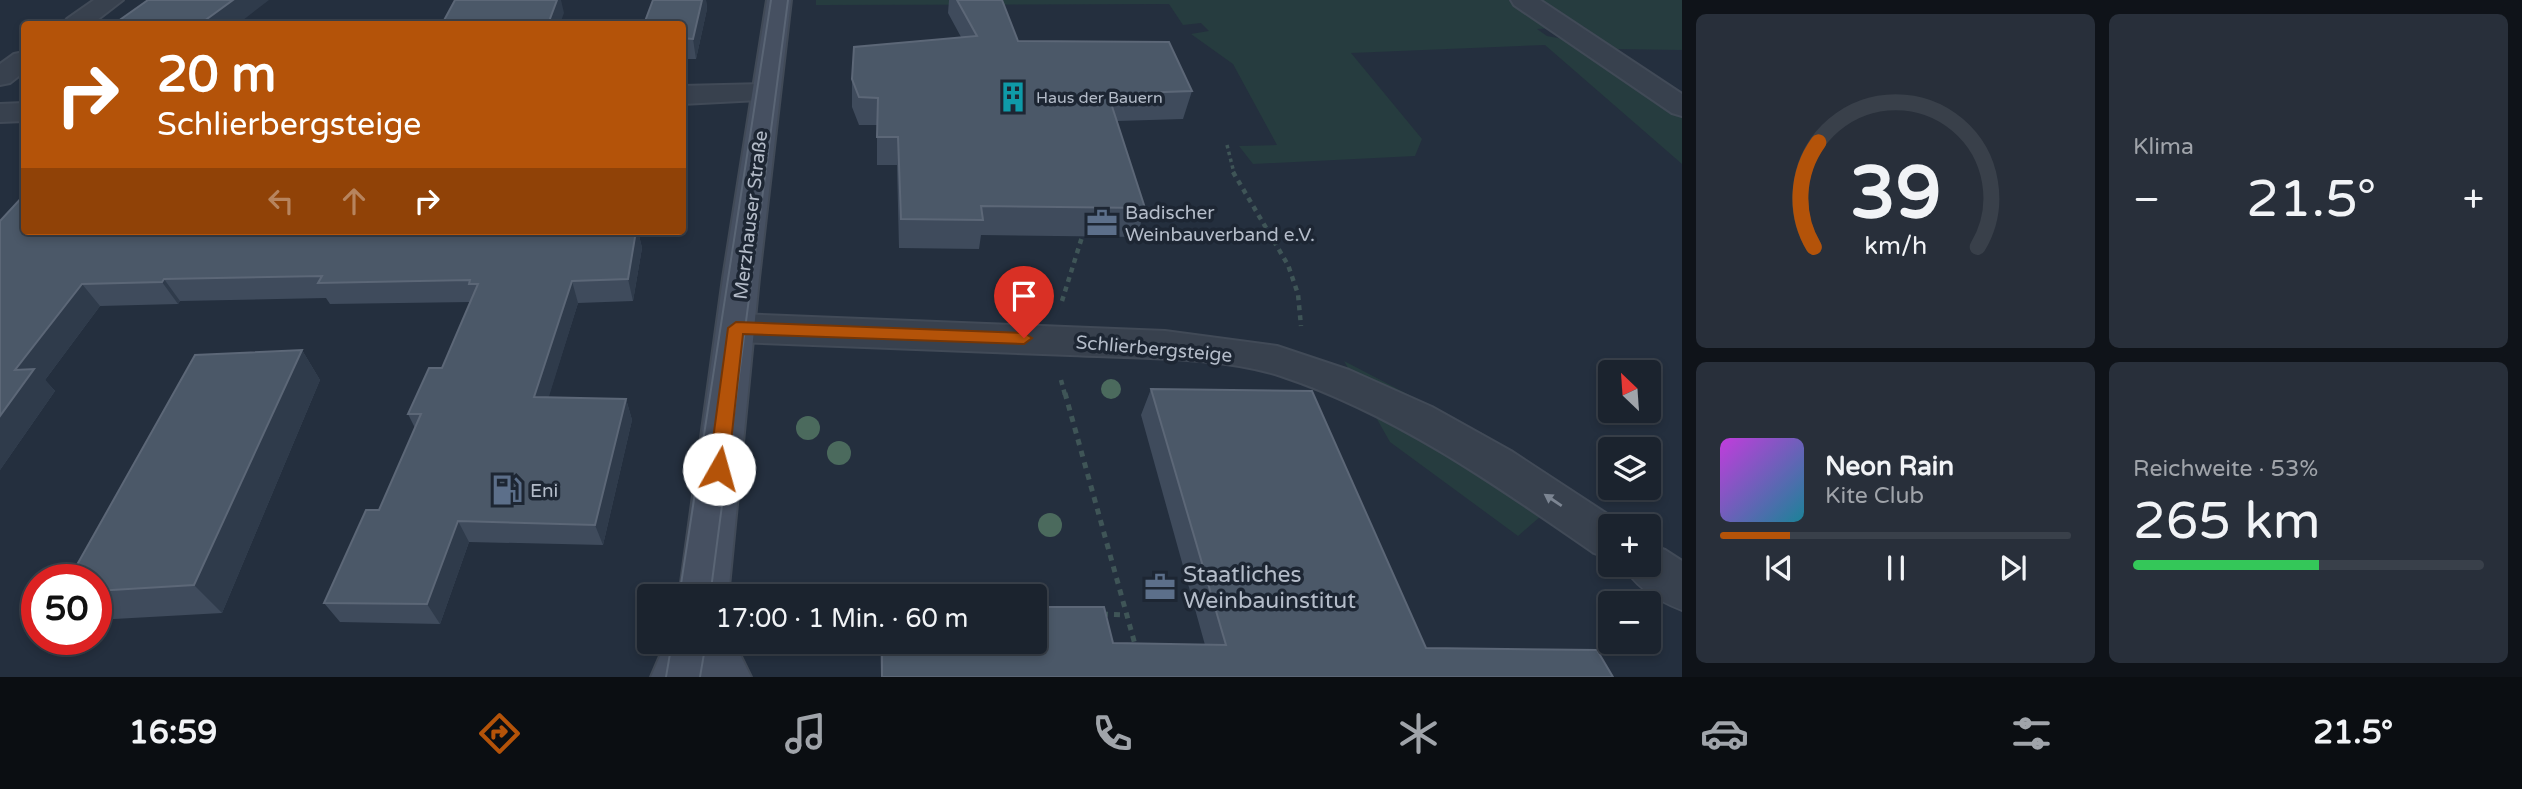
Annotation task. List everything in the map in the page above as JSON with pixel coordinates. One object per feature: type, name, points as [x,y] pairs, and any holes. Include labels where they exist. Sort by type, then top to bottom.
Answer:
[{"type":"main road","name":"Merzhauser Straße","points":[[705,584],[779,0]]},
{"type":"street","points":[[80,21],[111,0]]},
{"type":"street","points":[[1523,0],[1682,107]]},
{"type":"street","points":[[0,77],[21,62]]},
{"type":"street","points":[[686,95],[766,93]]},
{"type":"street","points":[[0,113],[21,113]]},
{"type":"street","name":"Schlierbergsteige","points":[[736,328],[1178,346],[1227,352],[1291,365],[1377,400],[1443,432],[1507,469],[1598,531]]},
{"type":"street","points":[[1661,574],[1682,588]]},
{"type":"path","points":[[1227,145],[1233,172],[1289,265],[1298,294],[1302,330],[1291,365]]},
{"type":"path","points":[[1082,237],[1050,340],[1137,653]]},
{"type":"path","points":[[1091,614],[1126,615]]},
{"type":"green space","points":[[816,0],[1682,0],[1682,50],[1613,49],[1583,26],[1537,29],[1547,36],[1569,40],[1682,116],[1682,164],[1545,45],[1351,53],[1422,139],[1415,156],[1253,164],[1239,146],[1277,145],[1233,64],[1191,34],[1209,31],[1201,23],[1183,25],[1169,4],[816,5]]},
{"type":"green space","points":[[1344,361],[1486,435],[1608,514],[1598,514],[1598,523],[1549,509],[1518,536],[1390,442]]},
{"type":"building","points":[[148,0],[233,0],[204,21],[118,21]]},
{"type":"building","points":[[455,0],[557,0],[549,21],[444,21]]},
{"type":"building","points":[[653,0],[702,0],[693,39],[686,38],[686,21],[645,21]]},
{"type":"building","points":[[957,0],[1002,0],[1018,41],[1169,42],[1192,91],[1108,94],[1145,208],[981,206],[983,220],[901,219],[898,137],[877,137],[878,98],[859,97],[852,79],[854,47],[977,36]]},
{"type":"building","points":[[21,198],[21,235],[635,235],[628,279],[572,281],[534,397],[626,399],[595,525],[458,521],[427,604],[324,603],[366,510],[379,510],[421,414],[408,414],[429,368],[442,368],[478,284],[469,284],[470,280],[318,283],[322,276],[164,279],[162,282],[82,284],[15,370],[34,369],[0,416],[0,221]]},
{"type":"building","points":[[302,350],[194,585],[112,590],[112,564],[77,564],[195,355]]},
{"type":"building","points":[[1151,389],[1312,391],[1426,648],[1597,650],[1613,677],[882,677],[882,654],[1047,654],[1047,607],[1104,607],[1113,643],[1226,645]]},
{"type":"tram line","points":[[681,584],[771,0]]},
{"type":"tram line","points":[[712,584],[788,0]]},
{"type":"tram line","points":[[666,677],[670,654]]},
{"type":"tram line","points":[[700,677],[704,654]]},
{"type":"place","name":"Haus der Bauern","points":[[1013,97]]},
{"type":"place","name":"Badischer Weinbauverband e.V.","points":[[1102,223]]},
{"type":"place","name":"Eni","points":[[507,490]]},
{"type":"place","name":"Staatliches Weinbauinstitut","points":[[1160,587]]},
{"type":"route","points":[[719,469],[736,328],[1024,338]]}]
